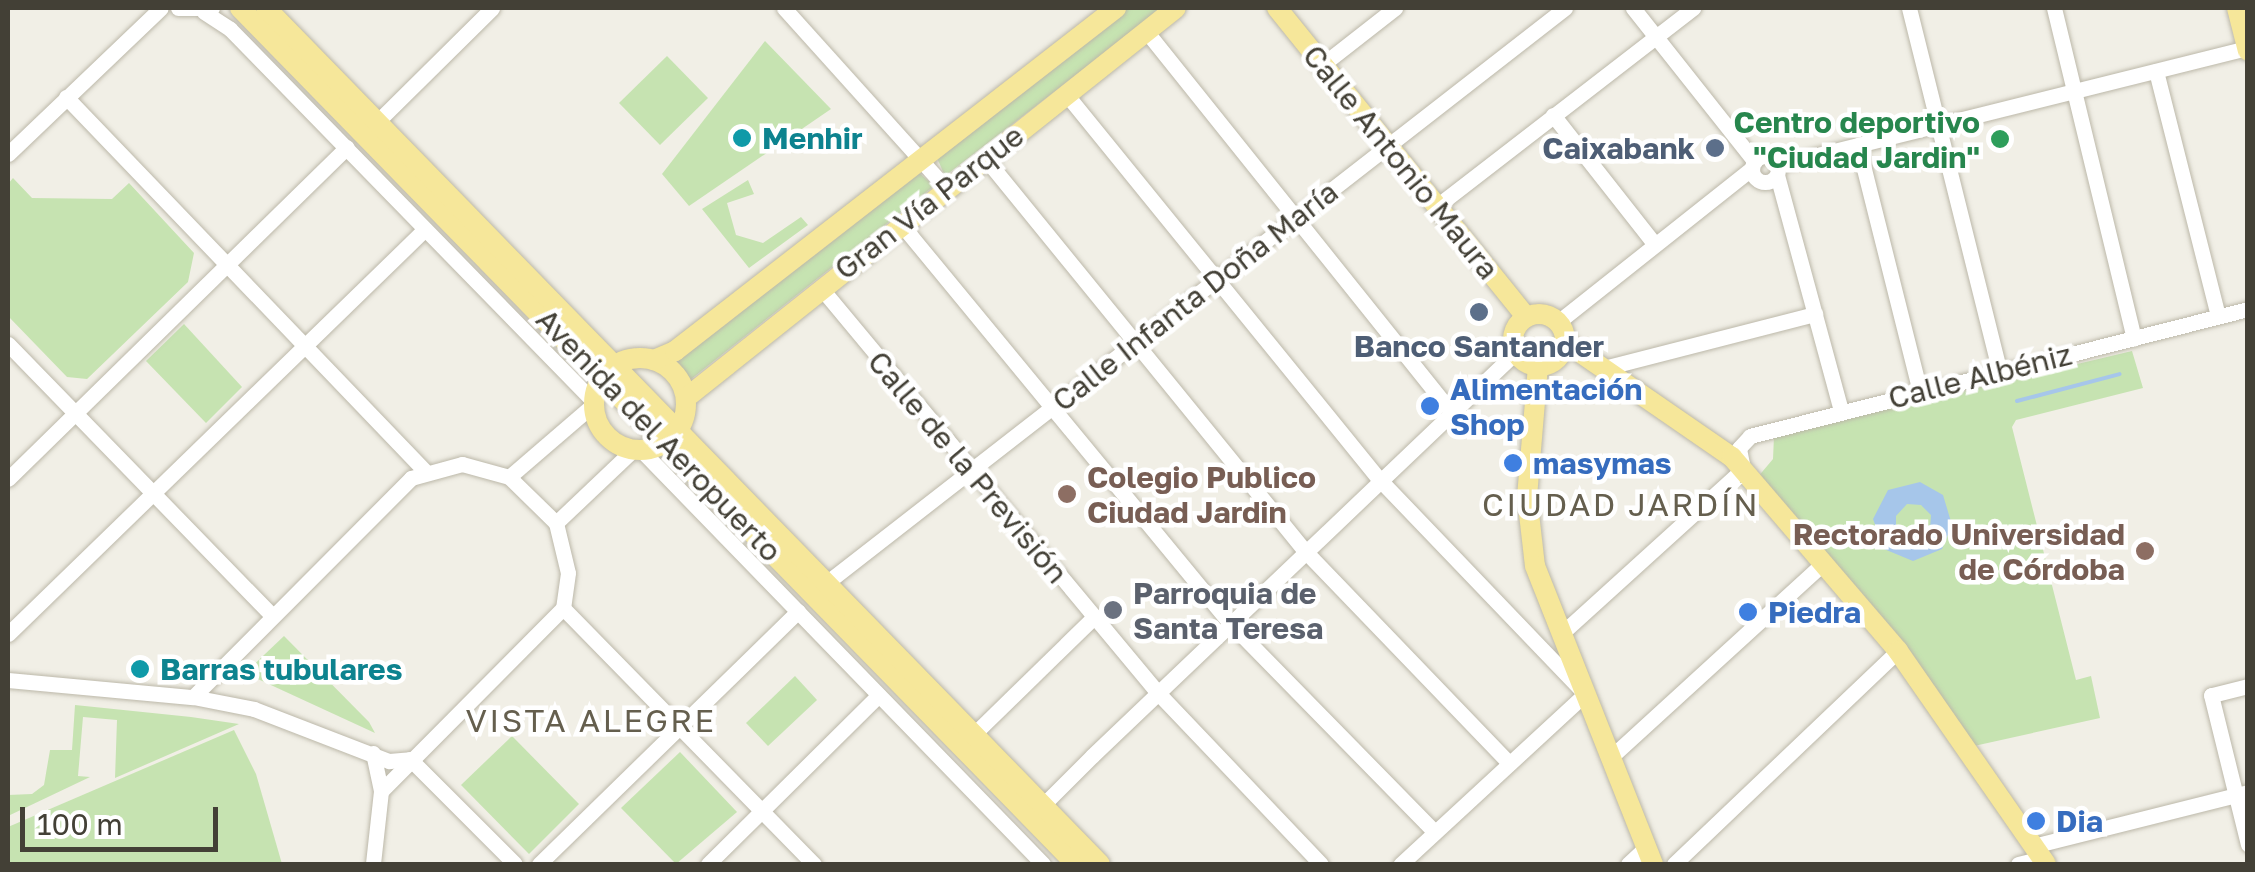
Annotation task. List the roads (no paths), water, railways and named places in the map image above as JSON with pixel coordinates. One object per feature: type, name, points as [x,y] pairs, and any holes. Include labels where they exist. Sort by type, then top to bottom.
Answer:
[{"type":"main road","name":"Avenida del Aeropuerto","points":[[240,8],[609,371]]},
{"type":"main road","name":"Avenida del Aeropuerto","points":[[266,8],[1076,864]]},
{"type":"main road","name":"Gran Vía Parque","points":[[654,360],[675,352],[1116,8]]},
{"type":"main road","name":"Gran Vía Parque","points":[[686,398],[1176,8]]},
{"type":"main road","name":"Calle Antonio Maura","points":[[1276,8],[1526,317]]},
{"type":"main road","points":[[2240,11],[2247,49]]},
{"type":"main road","points":[[1566,342],[1557,360],[1538,366],[1516,352],[1515,330],[1526,317],[1542,314],[1558,322],[1566,342],[1711,438],[1742,469],[1898,652],[2040,856]]},
{"type":"main road","points":[[654,360],[677,377],[686,398],[672,436],[638,450],[603,430],[594,403],[609,371],[654,360]]},
{"type":"main road","points":[[1538,366],[1527,523],[1561,634],[1650,856]]},
{"type":"main road","name":"Avenida del Aeropuerto","points":[[672,436],[825,584],[1100,864]]},
{"type":"street","points":[[8,154],[161,8]]},
{"type":"street","points":[[178,8],[208,10]]},
{"type":"street","points":[[377,122],[492,8]]},
{"type":"street","points":[[784,8],[946,188]]},
{"type":"street","points":[[1322,65],[1395,8]]},
{"type":"street","name":"Calle Infanta Doña María","points":[[825,584],[1565,8]]},
{"type":"street","points":[[1634,8],[1754,165]]},
{"type":"street","points":[[1437,206],[1692,8]]},
{"type":"street","points":[[1909,8],[2000,372]]},
{"type":"street","points":[[2054,8],[2134,338]]},
{"type":"street","name":"Avenida del Aeropuerto","points":[[208,10],[594,403]]},
{"type":"street","points":[[1146,31],[1450,410]]},
{"type":"street","points":[[1778,170],[1858,145],[2247,49]]},
{"type":"street","points":[[2156,71],[2218,316]]},
{"type":"street","points":[[1066,94],[1379,479],[1584,694],[1401,864]]},
{"type":"street","points":[[66,97],[424,470]]},
{"type":"street","points":[[1554,115],[1652,241]]},
{"type":"street","points":[[1858,145],[1920,391]]},
{"type":"street","points":[[9,475],[347,148]]},
{"type":"street","points":[[1558,322],[1652,241],[1765,156],[1778,170],[1841,411]]},
{"type":"street","points":[[985,158],[1305,550],[1508,762]]},
{"type":"street","points":[[901,224],[1229,622],[1435,832]]},
{"type":"street","points":[[8,634],[425,230]]},
{"type":"street","name":"Calle de la Previsión","points":[[821,288],[1158,693],[1321,864]]},
{"type":"street","name":"Calle Albéniz","points":[[1742,469],[1739,448],[1750,436],[2248,309]]},
{"type":"street","points":[[1608,367],[1815,314]]},
{"type":"street","points":[[8,344],[270,613]]},
{"type":"street","points":[[1042,828],[1042,805],[1450,410],[1516,352]]},
{"type":"street","points":[[509,477],[594,403]]},
{"type":"street","points":[[556,523],[638,450]]},
{"type":"street","name":"Avenida del Aeropuerto","points":[[638,450],[1043,864]]},
{"type":"street","points":[[193,697],[270,613],[424,470],[462,464],[509,477],[556,523],[568,573],[563,608],[381,790]]},
{"type":"street","points":[[1561,634],[1742,469]]},
{"type":"street","points":[[1611,757],[1822,564]]},
{"type":"street","points":[[563,608],[814,864]]},
{"type":"street","points":[[539,864],[798,611]]},
{"type":"street","points":[[974,734],[1094,618]]},
{"type":"street","points":[[1674,864],[1898,652]]},
{"type":"street","points":[[8,680],[193,697],[254,710],[389,761],[410,759]]},
{"type":"street","points":[[2248,686],[2211,694],[2242,793],[2248,844]]},
{"type":"street","points":[[708,864],[878,695]]},
{"type":"street","points":[[373,752],[381,790],[374,864]]},
{"type":"street","points":[[410,759],[514,864]]},
{"type":"street","points":[[2018,864],[2242,793]]},
{"type":"street","points":[[1628,864],[1650,856]]},
{"type":"water","points":[[1920,482],[1943,495],[1952,525],[1942,549],[1913,561],[1884,549],[1873,519],[1888,490]],"holes":[[[1907,504],[1921,505],[1931,515],[1930,529],[1920,539],[1907,539],[1896,528],[1896,516]]]},
{"type":"waterway","points":[[2017,401],[2120,374]]},
{"type":"place","name":"Menhir","points":[[742,138]]},
{"type":"place","name":"Centro deportivo \"Ciudad Jardin\"","points":[[2000,139]]},
{"type":"place","name":"Caixabank","points":[[1715,148]]},
{"type":"place","name":"Banco Santander","points":[[1479,312]]},
{"type":"place","name":"Alimentación Shop","points":[[1430,406]]},
{"type":"place","name":"masymas","points":[[1513,463]]},
{"type":"place","name":"Colegio Publico Ciudad Jardin","points":[[1067,494]]},
{"type":"place","name":"Rectorado Universidad de Córdoba","points":[[2145,551]]},
{"type":"place","name":"Parroquia de Santa Teresa","points":[[1113,610]]},
{"type":"place","name":"Piedra","points":[[1748,612]]},
{"type":"place","name":"Barras tubulares","points":[[140,669]]},
{"type":"place","name":"Dia","points":[[2036,821]]},
{"type":"district","name":"CIUDAD JARDÍN","points":[[1621,504]]},
{"type":"district","name":"VISTA ALEGRE","points":[[591,720]]}]
